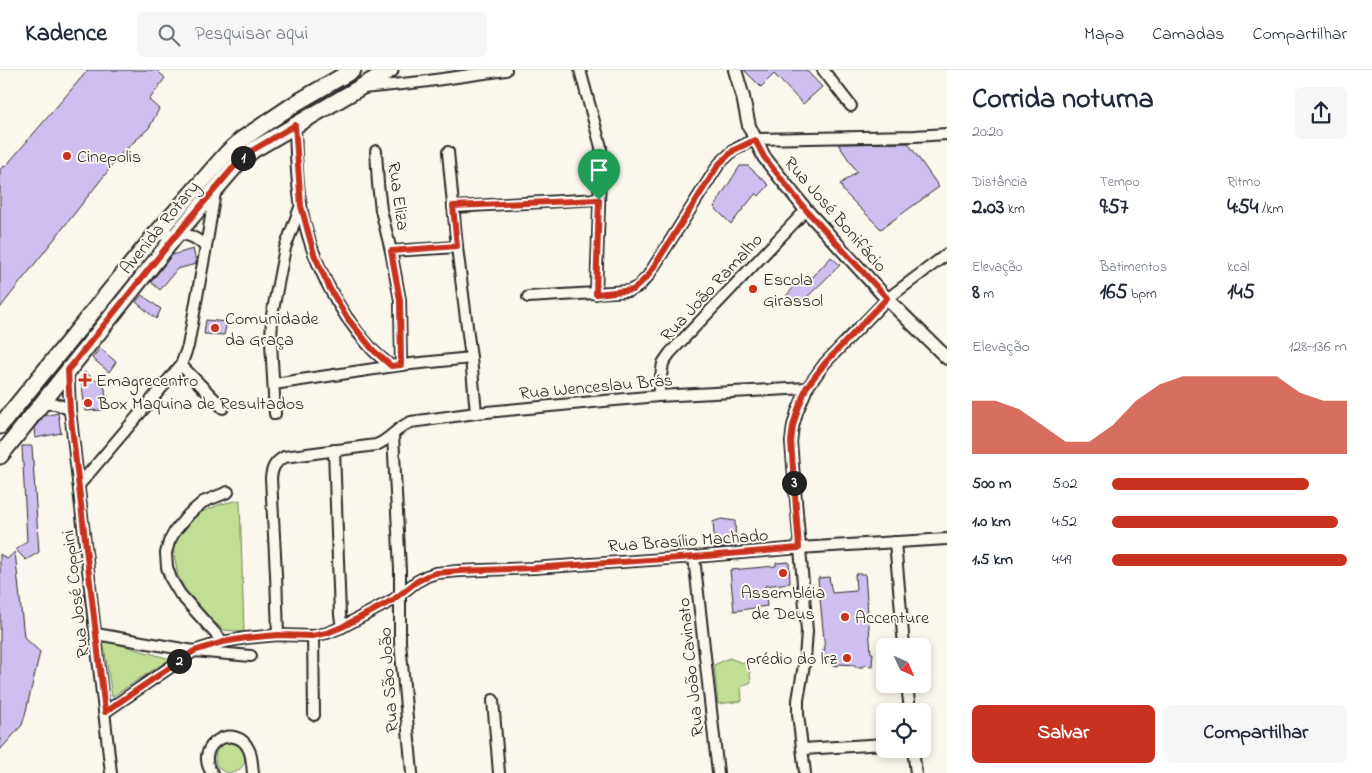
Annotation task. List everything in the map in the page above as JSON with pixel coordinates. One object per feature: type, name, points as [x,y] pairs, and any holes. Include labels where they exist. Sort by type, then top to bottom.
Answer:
[{"type":"main road","name":"Avenida Rotary","points":[[0,426],[220,160],[241,140],[302,99],[353,70]]},
{"type":"main road","name":"Avenida Rotary","points":[[0,456],[177,234],[238,162],[253,150],[390,70]]},
{"type":"street","points":[[357,88],[421,82],[506,70]]},
{"type":"street","points":[[580,70],[602,147],[596,294]]},
{"type":"street","name":"Rua José Bonifácio","points":[[735,70],[749,126],[764,157],[806,210],[887,298],[947,358]]},
{"type":"street","points":[[823,70],[851,106]]},
{"type":"street","points":[[295,125],[301,206],[314,254],[330,289],[360,336],[373,350],[396,366]]},
{"type":"street","points":[[528,297],[629,291],[639,286],[648,276],[719,164],[734,150],[755,140],[947,134]]},
{"type":"street","name":"Rua Eliza","points":[[376,152],[381,210],[400,300],[396,366]]},
{"type":"street","points":[[448,152],[476,413]]},
{"type":"street","points":[[79,485],[181,365],[188,346],[215,188]]},
{"type":"street","points":[[453,206],[599,200]]},
{"type":"street","points":[[275,414],[271,342],[272,315],[285,248],[301,206]]},
{"type":"street","name":"Rua João Ramalho","points":[[658,396],[664,362],[670,353],[806,210]]},
{"type":"street","points":[[156,236],[177,234],[196,237],[206,247]]},
{"type":"street","points":[[391,251],[457,246]]},
{"type":"street","points":[[805,773],[798,700],[804,672],[807,631],[791,442],[793,426],[806,388],[825,363],[887,298],[947,254]]},
{"type":"street","points":[[274,384],[396,366],[471,358]]},
{"type":"street","points":[[181,365],[223,408]]},
{"type":"street","name":"Rua José Coppini","points":[[68,370],[70,410],[112,773]]},
{"type":"street","name":"Rua Wenceslau Brás","points":[[278,635],[271,478],[274,466],[284,457],[376,445],[410,422],[476,413],[658,396],[806,388]]},
{"type":"street","points":[[39,406],[50,403],[58,404],[70,410]]},
{"type":"street","name":"Rua São João","points":[[392,435],[400,570],[400,642],[412,773]]},
{"type":"street","points":[[334,450],[342,627]]},
{"type":"street","points":[[223,642],[180,594],[171,579],[167,567],[166,553],[175,531],[189,514],[204,502],[228,492]]},
{"type":"street","name":"Rua Brasílio Machado","points":[[400,570],[407,574],[431,575],[459,571],[533,568],[947,539]]},
{"type":"street","points":[[895,542],[903,638]]},
{"type":"street","name":"Rua João Cavinato","points":[[694,557],[718,773]]},
{"type":"street","name":"Rua Brasílio Machado","points":[[194,651],[223,642],[278,635],[312,636],[342,627],[393,600],[416,582],[431,575]]},
{"type":"street","points":[[96,634],[194,651],[251,656]]},
{"type":"street","points":[[312,636],[314,715]]},
{"type":"street","points":[[105,712],[194,651]]},
{"type":"street","points":[[493,700],[499,773]]},
{"type":"street","points":[[212,773],[207,763],[208,752],[215,742],[225,737],[237,738],[246,744],[251,755],[253,773]]},
{"type":"street","points":[[803,749],[876,745]]},
{"type":"street","points":[[914,758],[916,773]]},
{"type":"street","points":[[246,773],[251,761]]},
{"type":"green space","points":[[240,500],[244,632],[224,630],[192,602],[178,576],[173,548],[184,527],[200,513],[221,504]]},
{"type":"green space","points":[[103,640],[170,659],[112,697]]},
{"type":"green space","points":[[729,658],[749,665],[751,682],[741,687],[742,701],[718,704],[714,665]]},
{"type":"green space","points":[[230,743],[241,747],[245,758],[241,769],[230,773],[219,769],[215,758],[219,747]]},
{"type":"building","points":[[88,70],[157,70],[165,78],[149,100],[159,109],[149,128],[122,153],[0,308],[0,170],[3,166],[5,167]]},
{"type":"building","points":[[744,70],[806,70],[822,87],[803,104],[774,74],[761,87]]},
{"type":"building","points":[[908,143],[939,187],[881,229],[844,192],[840,184],[857,172],[838,144]]},
{"type":"building","points":[[740,166],[748,166],[769,185],[759,196],[756,193],[731,224],[714,207]]},
{"type":"building","points":[[193,249],[196,264],[177,269],[160,290],[151,282],[172,255]]},
{"type":"building","points":[[831,257],[840,265],[798,306],[786,296],[804,276],[809,281]]},
{"type":"building","points":[[142,295],[161,309],[156,319],[136,302]]},
{"type":"building","name":"Comunidade da Graça","points":[[206,320],[227,322],[224,335],[204,334]]},
{"type":"building","points":[[100,348],[116,362],[109,372],[92,358]]},
{"type":"building","points":[[85,372],[105,388],[106,403],[103,410],[85,411],[81,377]]},
{"type":"building","points":[[58,413],[61,433],[35,438],[34,428],[44,416]]},
{"type":"building","points":[[22,446],[32,446],[39,552],[26,560],[16,550],[27,541]]},
{"type":"building","points":[[721,519],[735,521],[736,547],[715,548],[713,522]]},
{"type":"building","points":[[15,552],[24,637],[40,652],[22,725],[0,750],[0,554],[7,559]]},
{"type":"building","points":[[789,562],[790,583],[765,586],[767,606],[734,611],[730,570],[776,566],[776,563]]},
{"type":"building","name":"Accenture","points":[[855,574],[865,574],[871,653],[873,653],[872,666],[863,665],[863,667],[855,667],[855,665],[838,664],[838,666],[831,665],[831,663],[822,663],[823,650],[825,650],[818,578],[829,577],[832,593],[856,591]]},
{"type":"place","name":"Cinepolis","points":[[67,156]]},
{"type":"place","name":"Escola Girassol","points":[[753,289]]},
{"type":"place","name":"Comunidade da Graça","points":[[215,328]]},
{"type":"place","name":"Emagrecentro","points":[[85,380]]},
{"type":"place","name":"Box Maquina de Resultados","points":[[88,403]]},
{"type":"place","name":"Assembléia de Deus","points":[[783,573]]},
{"type":"place","name":"Accenture","points":[[845,617]]},
{"type":"place","name":"prédio do lrz","points":[[847,658]]},
{"type":"route","points":[[295,125],[301,206],[314,254],[330,289],[348,319],[360,336],[391,366],[401,365],[400,300],[391,251],[457,246],[453,206],[599,200],[596,294],[633,290],[648,276],[719,164],[734,150],[755,140],[764,157],[806,210],[887,298],[817,372],[806,388],[797,412],[791,442],[799,548],[694,557],[436,573],[410,585],[393,600],[327,633],[312,636],[278,635],[246,638],[223,642],[194,651],[105,712],[70,410],[68,370],[177,234],[238,162],[253,150],[295,125]]}]
